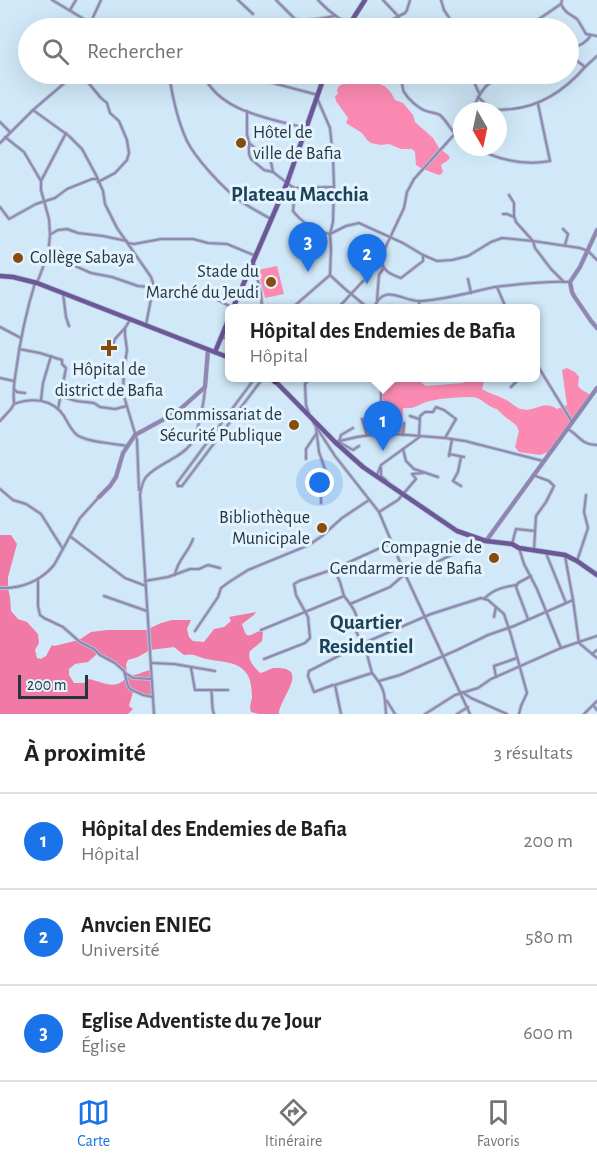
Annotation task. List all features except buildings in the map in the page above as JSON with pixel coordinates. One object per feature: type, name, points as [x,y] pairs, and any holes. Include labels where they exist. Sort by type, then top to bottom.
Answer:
[{"type":"main road","points":[[354,18],[365,0]]},
{"type":"main road","points":[[235,304],[287,183],[322,84]]},
{"type":"main road","points":[[0,276],[36,283],[225,356]]},
{"type":"main road","points":[[215,352],[225,327]]},
{"type":"main road","points":[[276,382],[354,460],[458,531],[486,541],[565,555],[597,575]]},
{"type":"street","points":[[52,0],[82,18]]},
{"type":"street","points":[[70,10],[76,0]]},
{"type":"street","points":[[92,18],[101,0]]},
{"type":"street","points":[[238,0],[253,14]]},
{"type":"street","points":[[276,0],[294,18]]},
{"type":"street","points":[[318,0],[337,18]]},
{"type":"street","points":[[383,0],[399,17],[407,10],[410,0]]},
{"type":"street","points":[[441,0],[449,18]]},
{"type":"street","points":[[541,18],[561,2],[563,9],[574,18]]},
{"type":"street","points":[[322,18],[335,16]]},
{"type":"street","points":[[579,23],[586,34],[597,36]]},
{"type":"street","points":[[579,46],[591,35]]},
{"type":"street","points":[[579,74],[597,56]]},
{"type":"street","points":[[579,62],[585,67]]},
{"type":"street","points":[[0,143],[62,84]]},
{"type":"street","points":[[0,207],[9,219],[28,208],[55,198],[67,189],[92,179],[98,181],[115,172],[127,159],[128,140],[119,122],[110,113],[107,103],[89,84]]},
{"type":"street","points":[[171,84],[176,107],[190,147],[230,192],[272,220]]},
{"type":"street","points":[[209,84],[232,105],[306,129]]},
{"type":"street","points":[[273,84],[317,97],[330,128],[334,187],[333,222],[330,234],[330,275],[298,304]]},
{"type":"street","points":[[403,84],[403,89],[417,105],[425,111],[441,116],[453,132]]},
{"type":"street","points":[[475,84],[479,95],[488,106],[495,110],[538,104],[568,84]]},
{"type":"street","points":[[476,102],[488,84]]},
{"type":"street","points":[[492,156],[506,160],[538,163],[550,161],[538,104]]},
{"type":"street","points":[[33,110],[66,133],[82,149],[117,228],[151,277],[153,288],[146,326]]},
{"type":"street","points":[[247,111],[247,134],[251,159],[264,170],[273,172],[295,188],[334,187]]},
{"type":"street","points":[[0,122],[10,132]]},
{"type":"street","points":[[0,421],[14,404],[14,381],[26,312],[48,254],[49,219],[43,202],[41,181],[66,133]]},
{"type":"street","points":[[423,255],[423,261],[401,278],[390,275],[383,269],[380,257],[404,208],[407,192],[414,179],[453,135]]},
{"type":"street","points":[[5,137],[28,157],[41,181]]},
{"type":"street","points":[[249,143],[271,162],[273,172]]},
{"type":"street","points":[[295,188],[292,209],[297,217],[321,232],[330,234],[355,222],[438,261],[452,260],[474,253],[497,239],[509,238],[565,245],[588,251],[597,260]]},
{"type":"street","points":[[509,195],[514,203],[516,222],[533,241],[551,269],[564,282]]},
{"type":"street","points":[[503,214],[514,217]]},
{"type":"street","points":[[50,235],[58,230],[67,229],[134,243],[161,239],[193,239],[227,244],[256,256]]},
{"type":"street","points":[[563,229],[568,234],[565,245]]},
{"type":"street","points":[[597,231],[580,267],[570,282],[574,296],[597,328]]},
{"type":"street","points":[[132,250],[134,243]]},
{"type":"street","points":[[48,254],[84,271],[111,277],[130,285],[196,291],[226,304]]},
{"type":"street","points":[[253,262],[262,304]]},
{"type":"street","points":[[376,304],[379,275],[383,269]]},
{"type":"street","points":[[330,275],[362,304]]},
{"type":"street","points":[[468,279],[471,292]]},
{"type":"street","points":[[342,304],[363,281]]},
{"type":"street","points":[[377,301],[383,296],[393,295],[419,302],[497,287],[570,282]]},
{"type":"street","points":[[497,287],[504,304]]},
{"type":"street","points":[[63,293],[66,320],[69,326]]},
{"type":"street","points":[[130,320],[125,335],[127,350],[123,393],[137,443],[154,714]]},
{"type":"street","points":[[0,327],[21,338]]},
{"type":"street","points":[[112,348],[115,339],[126,328]]},
{"type":"street","points":[[220,339],[225,338]]},
{"type":"street","points":[[19,349],[62,360],[66,368],[58,409]]},
{"type":"street","points":[[140,495],[146,478],[193,441],[205,387],[208,350]]},
{"type":"street","points":[[41,400],[43,383],[51,356]]},
{"type":"street","points":[[540,370],[573,423]]},
{"type":"street","points":[[0,378],[14,381]]},
{"type":"street","points":[[252,382],[185,471],[177,483],[178,486],[182,486],[260,382]]},
{"type":"street","points":[[306,382],[306,405],[309,415],[335,456],[379,512],[470,714]]},
{"type":"street","points":[[381,382],[383,433]]},
{"type":"street","points":[[511,387],[516,382]]},
{"type":"street","points":[[0,588],[16,587],[38,579],[51,568],[80,518],[116,477],[121,457],[135,435],[177,412],[205,387]]},
{"type":"street","points":[[350,604],[390,587],[405,574],[416,573],[486,541],[597,388]]},
{"type":"street","points":[[14,389],[25,393]]},
{"type":"street","points":[[61,396],[93,403],[100,407],[115,409],[127,406]]},
{"type":"street","points":[[14,404],[41,400],[49,402],[58,409],[78,435],[92,440],[127,446]]},
{"type":"street","points":[[420,436],[420,416],[425,412],[432,412],[436,407],[456,419],[445,438]]},
{"type":"street","points":[[410,416],[419,419]]},
{"type":"street","points":[[362,419],[367,435]]},
{"type":"street","points":[[403,435],[404,423]]},
{"type":"street","points":[[315,427],[319,452],[327,475],[321,489],[321,503]]},
{"type":"street","points":[[337,442],[341,435],[352,428]]},
{"type":"street","points":[[568,429],[584,443],[597,444]]},
{"type":"street","points":[[337,442],[383,433],[445,438],[543,461]]},
{"type":"street","points":[[306,459],[306,449],[316,434]]},
{"type":"street","points":[[376,477],[381,465],[420,436]]},
{"type":"street","points":[[452,439],[449,455],[463,457],[453,481],[461,486]]},
{"type":"street","points":[[337,442],[352,450],[359,446]]},
{"type":"street","points":[[403,449],[409,465],[423,473],[438,477]]},
{"type":"street","points":[[381,465],[381,476],[389,482]]},
{"type":"street","points":[[379,512],[403,495],[416,479],[412,474],[423,473]]},
{"type":"street","points":[[533,475],[549,481],[554,486],[536,516],[534,550]]},
{"type":"street","points":[[0,489],[13,500],[26,504],[41,514],[63,549]]},
{"type":"street","points":[[577,561],[588,528],[584,512],[586,495]]},
{"type":"street","points":[[195,631],[218,597],[221,588],[248,570],[309,544],[369,500]]},
{"type":"street","points":[[512,544],[516,529],[536,531]]},
{"type":"street","points":[[70,537],[125,578],[146,586]]},
{"type":"street","points":[[175,575],[193,539]]},
{"type":"street","points":[[264,659],[309,640],[309,621],[296,595],[294,584],[391,543]]},
{"type":"street","points":[[519,548],[561,648]]},
{"type":"street","points":[[545,551],[566,603]]},
{"type":"street","points":[[565,555],[579,643],[597,658]]},
{"type":"street","points":[[145,581],[208,565],[220,568]]},
{"type":"street","points":[[333,569],[358,621],[356,631],[363,643],[372,673],[380,681],[386,699],[395,714]]},
{"type":"street","points":[[485,598],[496,589],[516,585],[531,576]]},
{"type":"street","points":[[38,579],[40,615],[63,627],[80,642],[112,660],[129,676],[137,679],[152,679]]},
{"type":"street","points":[[516,585],[528,619]]},
{"type":"street","points":[[104,596],[147,611]]},
{"type":"street","points":[[261,630],[344,596]]},
{"type":"street","points":[[372,673],[314,692],[308,673],[328,660],[363,643],[442,610],[485,598],[504,614],[509,628],[527,695],[519,714]]},
{"type":"street","points":[[380,681],[400,675],[488,634],[509,628],[573,600]]},
{"type":"street","points":[[494,617],[496,607]]},
{"type":"street","points":[[300,613],[302,609]]},
{"type":"street","points":[[424,714],[461,692],[481,686],[561,648],[597,636]]},
{"type":"street","points":[[592,654],[597,650]]},
{"type":"street","points":[[496,677],[494,666],[517,658]]},
{"type":"street","points":[[151,663],[174,664],[215,671]]},
{"type":"street","points":[[191,668],[196,691],[228,690]]},
{"type":"street","points":[[125,673],[130,690],[153,697]]},
{"type":"street","points":[[335,685],[341,714]]},
{"type":"street","points":[[211,690],[214,714]]},
{"type":"street","points":[[461,692],[507,714]]},
{"type":"street","points":[[386,699],[386,714]]},
{"type":"street","points":[[584,714],[597,701]]},
{"type":"street","points":[[593,705],[597,710]]},
{"type":"street","points":[[457,714],[468,707]]},
{"type":"shaded area","points":[[378,84],[389,90],[395,100],[403,103],[413,115],[415,122],[450,158],[441,165],[443,172],[440,175],[416,165],[415,152],[412,149],[371,143],[362,133],[346,123],[348,118],[335,96],[338,94],[339,86]]},
{"type":"shaded area","name":"Stade du Marché du Jeudi","points":[[277,266],[284,294],[265,298],[258,270]]},
{"type":"shaded area","points":[[567,368],[575,372],[579,377],[578,386],[591,395],[558,442],[548,452],[540,455],[519,452],[515,447],[519,431],[516,425],[497,409],[475,397],[440,399],[415,407],[403,408],[402,433],[393,432],[393,426],[387,426],[384,430],[382,382],[420,382],[426,386],[484,382],[482,389],[519,408],[526,410],[547,405],[557,409],[567,405],[562,370]]},
{"type":"shaded area","points":[[0,535],[11,535],[17,544],[8,577],[11,611],[18,619],[27,622],[38,634],[39,643],[35,650],[37,658],[41,659],[46,656],[52,645],[79,640],[91,632],[146,630],[172,620],[191,620],[187,629],[189,637],[193,641],[204,642],[214,629],[224,627],[231,621],[229,617],[256,612],[242,624],[246,635],[263,632],[262,641],[250,651],[249,657],[252,663],[260,673],[274,668],[283,668],[292,673],[291,684],[279,714],[259,714],[251,712],[251,686],[248,676],[239,667],[193,655],[184,655],[174,647],[150,650],[128,660],[126,664],[127,675],[151,670],[153,697],[133,692],[129,706],[133,709],[128,714],[0,714]],"holes":[[[98,653],[118,666],[125,679],[113,685],[89,679],[84,683],[74,683],[69,675],[69,669],[75,664],[88,662]]]},
{"type":"place","name":"Hôtel de ville de Bafia","points":[[241,143]]},
{"type":"place","name":"Collège Sabaya","points":[[18,258]]},
{"type":"place","name":"Eglise Adventiste du 7e Jour","points":[[308,272]]},
{"type":"place","name":"Stade du Marché du Jeudi","points":[[271,282]]},
{"type":"place","name":"Anvcien ENIEG","points":[[367,284]]},
{"type":"place","name":"Hôpital de district de Bafia","points":[[109,348]]},
{"type":"place","name":"Commissariat de Sécurité Publique","points":[[294,425]]},
{"type":"place","name":"Hôpital des Endemies de Bafia","points":[[383,451]]},
{"type":"place","name":"Bibliothèque Municipale","points":[[322,528]]},
{"type":"place","name":"Compagnie de Gendarmerie de Bafia","points":[[494,558]]},
{"type":"district","name":"Plateau Macchia","points":[[300,194]]},
{"type":"district","name":"Quartier Residentiel","points":[[366,634]]}]
